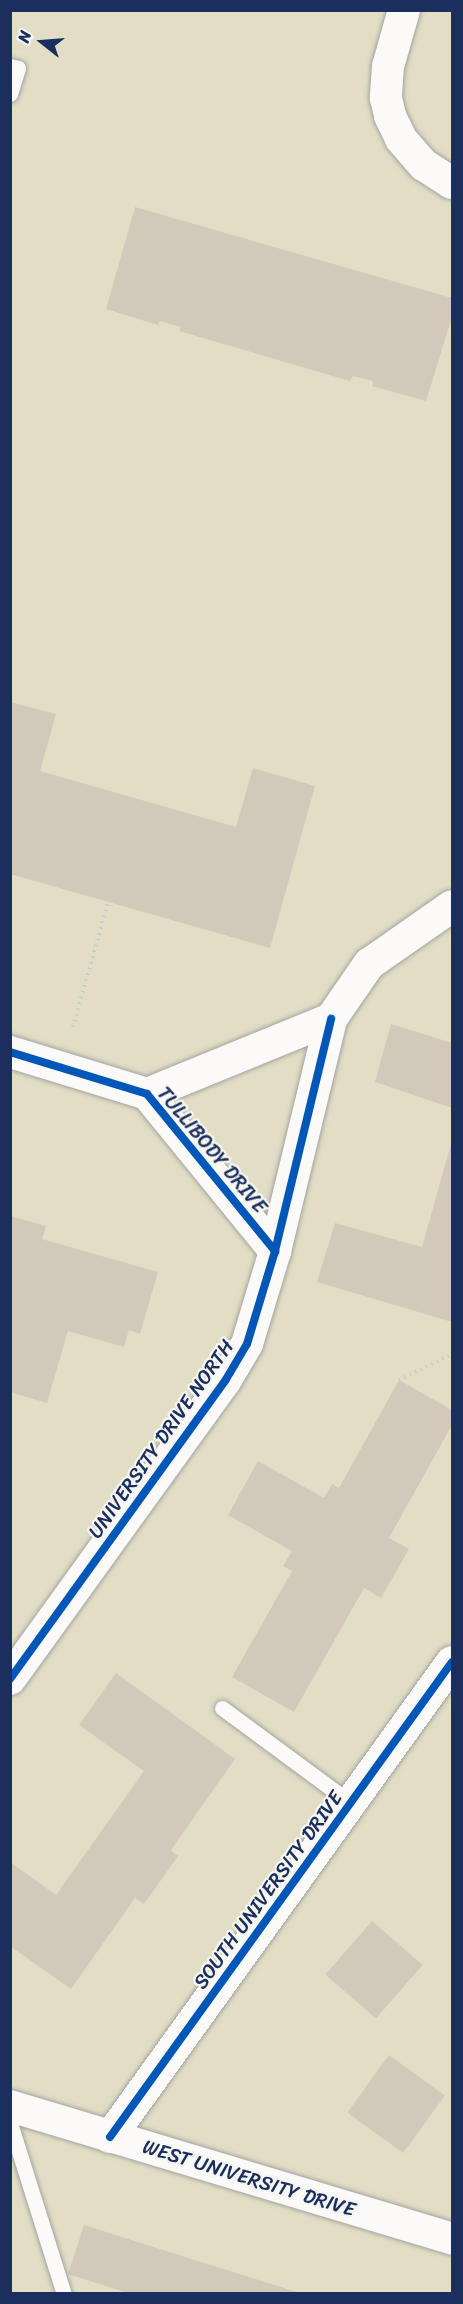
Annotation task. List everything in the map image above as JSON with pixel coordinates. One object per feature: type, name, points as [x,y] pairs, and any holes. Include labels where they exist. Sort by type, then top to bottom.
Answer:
[{"type":"street","points":[[404,10],[386,83],[390,116],[401,139],[424,165],[453,183]]},
{"type":"street","points":[[331,1019],[369,964],[453,906]]},
{"type":"street","name":"TULLIBODY DRIVE","points":[[147,1094],[331,1019]]},
{"type":"street","name":"UNIVERSITY DRIVE NORTH","points":[[10,1679],[225,1381],[247,1344],[275,1251],[331,1019]]},
{"type":"street","name":"TULLIBODY DRIVE","points":[[10,1052],[147,1094],[275,1251]]},
{"type":"street","name":"SOUTH UNIVERSITY DRIVE","points":[[110,2137],[453,1662]]},
{"type":"street","name":"WEST UNIVERSITY DRIVE","points":[[10,2106],[453,2239]]},
{"type":"lane","points":[[10,66],[18,68],[10,94]]},
{"type":"lane","points":[[222,1708],[351,1803]]},
{"type":"lane","points":[[10,2123],[64,2294]]},
{"type":"path","points":[[73,1027],[108,902]]},
{"type":"path","points":[[399,1380],[453,1354]]},
{"type":"shaded area","points":[[11,11],[452,11],[452,2293],[11,2293]]},
{"type":"building","points":[[135,207],[452,298],[452,317],[426,401],[372,386],[373,381],[353,376],[350,381],[179,331],[181,327],[160,321],[158,325],[106,309]]},
{"type":"building","points":[[10,702],[56,714],[40,771],[236,827],[253,768],[315,786],[270,948],[10,874]]},
{"type":"building","points":[[391,1024],[452,1043],[452,1108],[375,1082]]},
{"type":"building","points":[[452,1140],[452,1322],[317,1282],[335,1223],[422,1247]]},
{"type":"building","points":[[10,1216],[46,1226],[42,1239],[158,1272],[140,1334],[129,1330],[124,1347],[68,1331],[47,1403],[10,1392]]},
{"type":"building","points":[[399,1380],[452,1410],[452,1425],[389,1538],[409,1549],[381,1598],[364,1588],[294,1712],[232,1677],[292,1571],[283,1566],[292,1551],[228,1515],[258,1461],[324,1498],[332,1484],[339,1488]]},
{"type":"building","points":[[116,1673],[235,1759],[171,1850],[178,1856],[144,1904],[135,1898],[71,1989],[10,1946],[10,1862],[56,1895],[144,1771],[79,1725]]},
{"type":"building","points":[[372,1921],[423,1965],[376,2019],[325,1975]]},
{"type":"building","points":[[389,2055],[445,2096],[403,2153],[347,2112]]},
{"type":"building","points":[[84,2225],[300,2294],[131,2294],[68,2274]]},
{"type":"cycle path","points":[[10,1679],[225,1381],[247,1344],[275,1251],[331,1019]]},
{"type":"cycle path","points":[[10,1052],[147,1094],[275,1251]]},
{"type":"cycle path","points":[[110,2137],[452,1662]]}]
